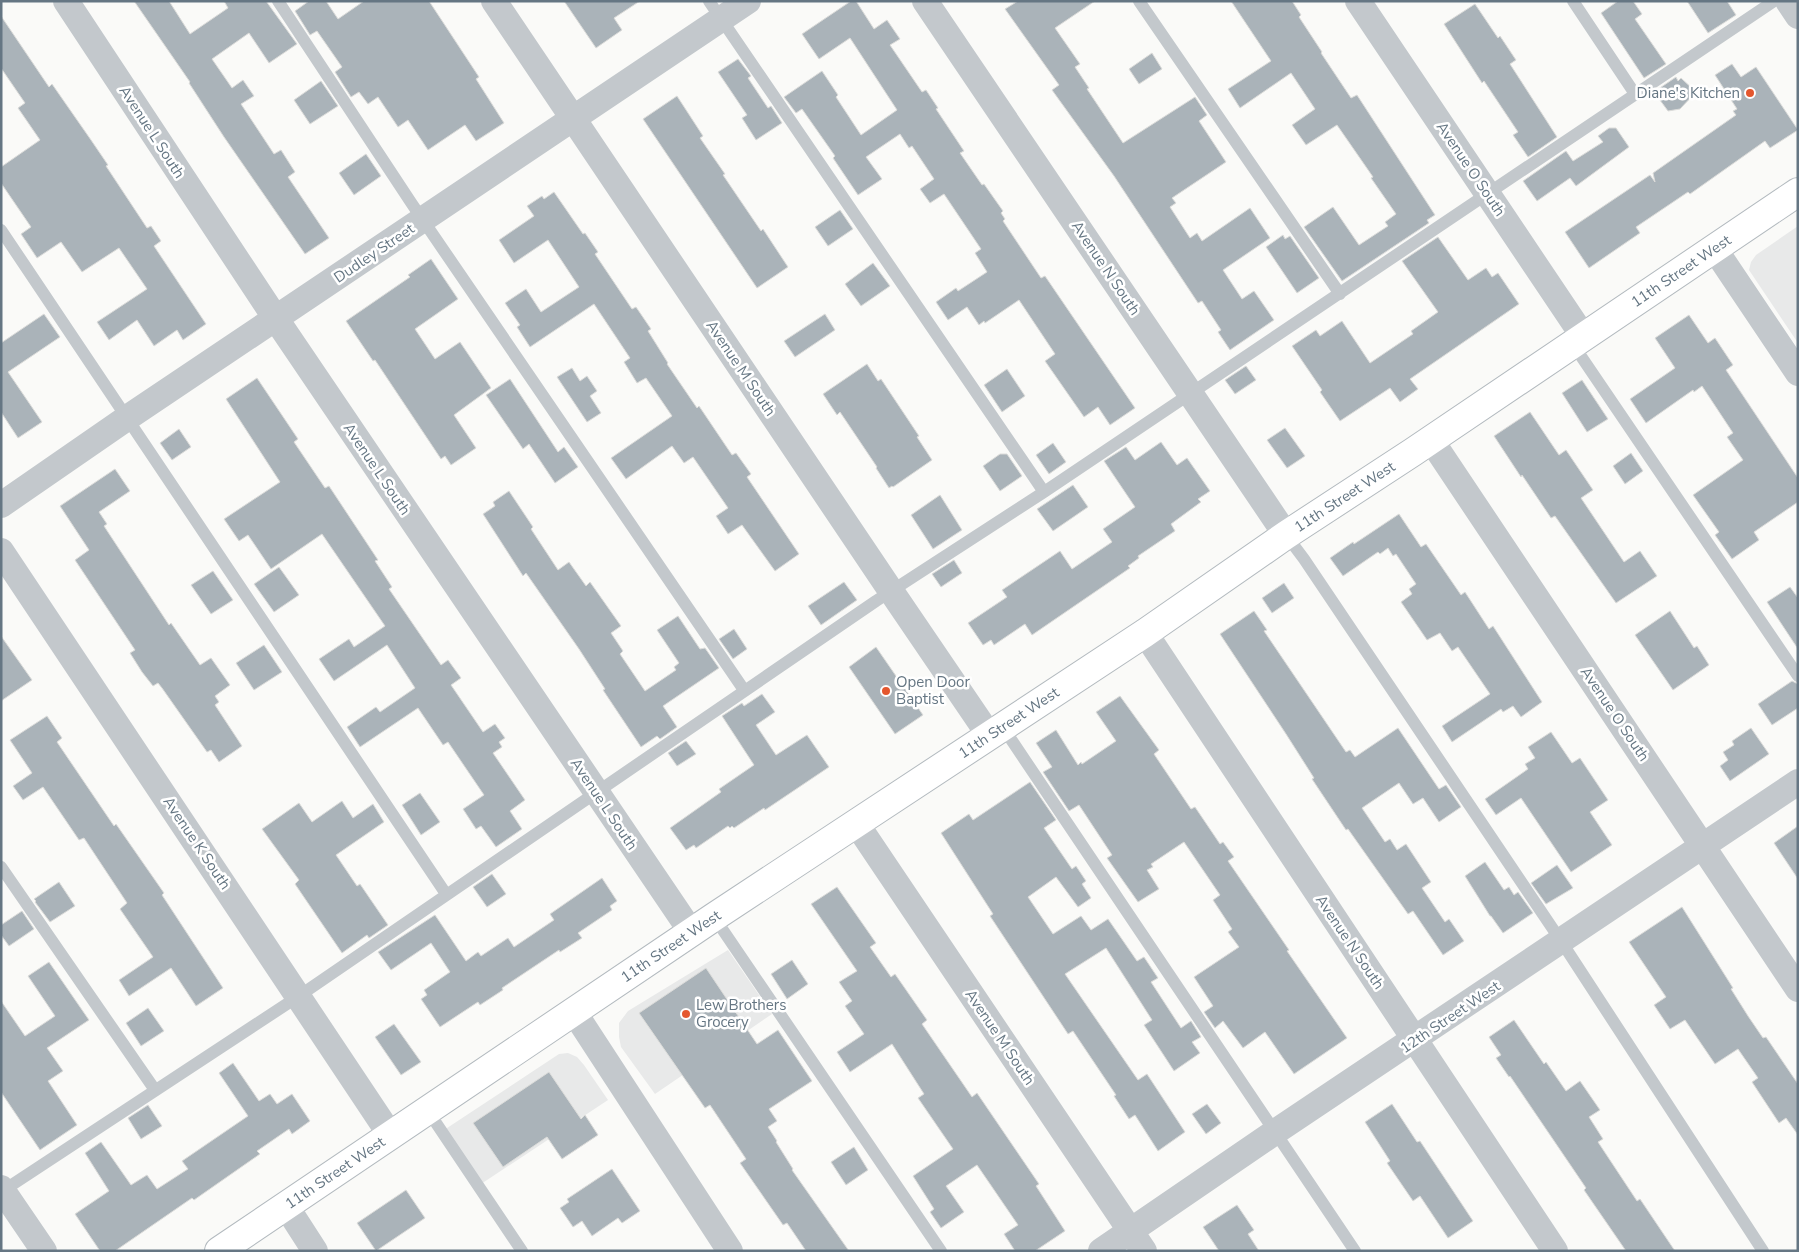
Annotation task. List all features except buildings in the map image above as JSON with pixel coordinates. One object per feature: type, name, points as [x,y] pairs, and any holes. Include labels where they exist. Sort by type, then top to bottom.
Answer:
[{"type":"street","name":"Avenue L South","points":[[66,1],[276,319],[692,933]]},
{"type":"street","name":"Avenue M South","points":[[494,1],[891,591],[996,731]]},
{"type":"street","name":"Dudley Street","points":[[1,505],[127,418],[574,119],[715,10],[748,1]]},
{"type":"street","name":"Avenue N South","points":[[925,1],[1286,535]]},
{"type":"street","name":"Avenue O South","points":[[1358,1],[1489,195],[1578,340]]},
{"type":"street","points":[[1788,1],[1798,16]]},
{"type":"street","name":"11th Street West","points":[[218,1251],[714,917],[1145,633],[1286,535],[1431,440],[1798,192]]},
{"type":"street","points":[[1714,248],[1798,373]]},
{"type":"street","name":"Avenue O South","points":[[1431,440],[1798,989]]},
{"type":"street","name":"Avenue K South","points":[[1,551],[391,1136]]},
{"type":"street","name":"Avenue N South","points":[[1145,633],[1554,1251]]},
{"type":"street","name":"12th Street West","points":[[1101,1251],[1137,1241],[1275,1132],[1798,782]]},
{"type":"street","name":"Avenue M South","points":[[856,823],[1137,1241]]},
{"type":"street","points":[[574,1012],[730,1251]]},
{"type":"street","points":[[2,1190],[44,1251]]},
{"type":"street","points":[[286,1206],[315,1251]]},
{"type":"lane","points":[[278,1],[423,220],[744,690]]},
{"type":"lane","points":[[1139,1],[1340,294]]},
{"type":"lane","points":[[1573,1],[1635,94]]},
{"type":"lane","points":[[2,1190],[299,996],[744,690],[1489,195],[1774,1]]},
{"type":"lane","points":[[715,10],[1044,492]]},
{"type":"lane","points":[[1,230],[446,894]]},
{"type":"lane","points":[[1578,340],[1798,676]]},
{"type":"lane","points":[[1286,535],[1562,941],[1763,1251]]},
{"type":"lane","points":[[996,731],[1275,1132],[1355,1251]]},
{"type":"lane","points":[[1,867],[154,1090]]},
{"type":"lane","points":[[714,917],[940,1251]]},
{"type":"lane","points":[[428,1111],[522,1251]]},
{"type":"shaded area","points":[[1798,226],[1798,343],[1749,270],[1751,262],[1756,255]]},
{"type":"shaded area","points":[[728,950],[772,1014],[655,1094],[621,1047],[619,1023],[628,1011]]},
{"type":"shaded area","points":[[568,1053],[577,1057],[584,1065],[608,1100],[478,1186],[441,1132],[559,1054]]},
{"type":"place","name":"Diane's Kitchen","points":[[1750,93]]},
{"type":"place","name":"Open Door Baptist","points":[[886,691]]},
{"type":"place","name":"Lew Brothers Grocery","points":[[686,1014]]}]
